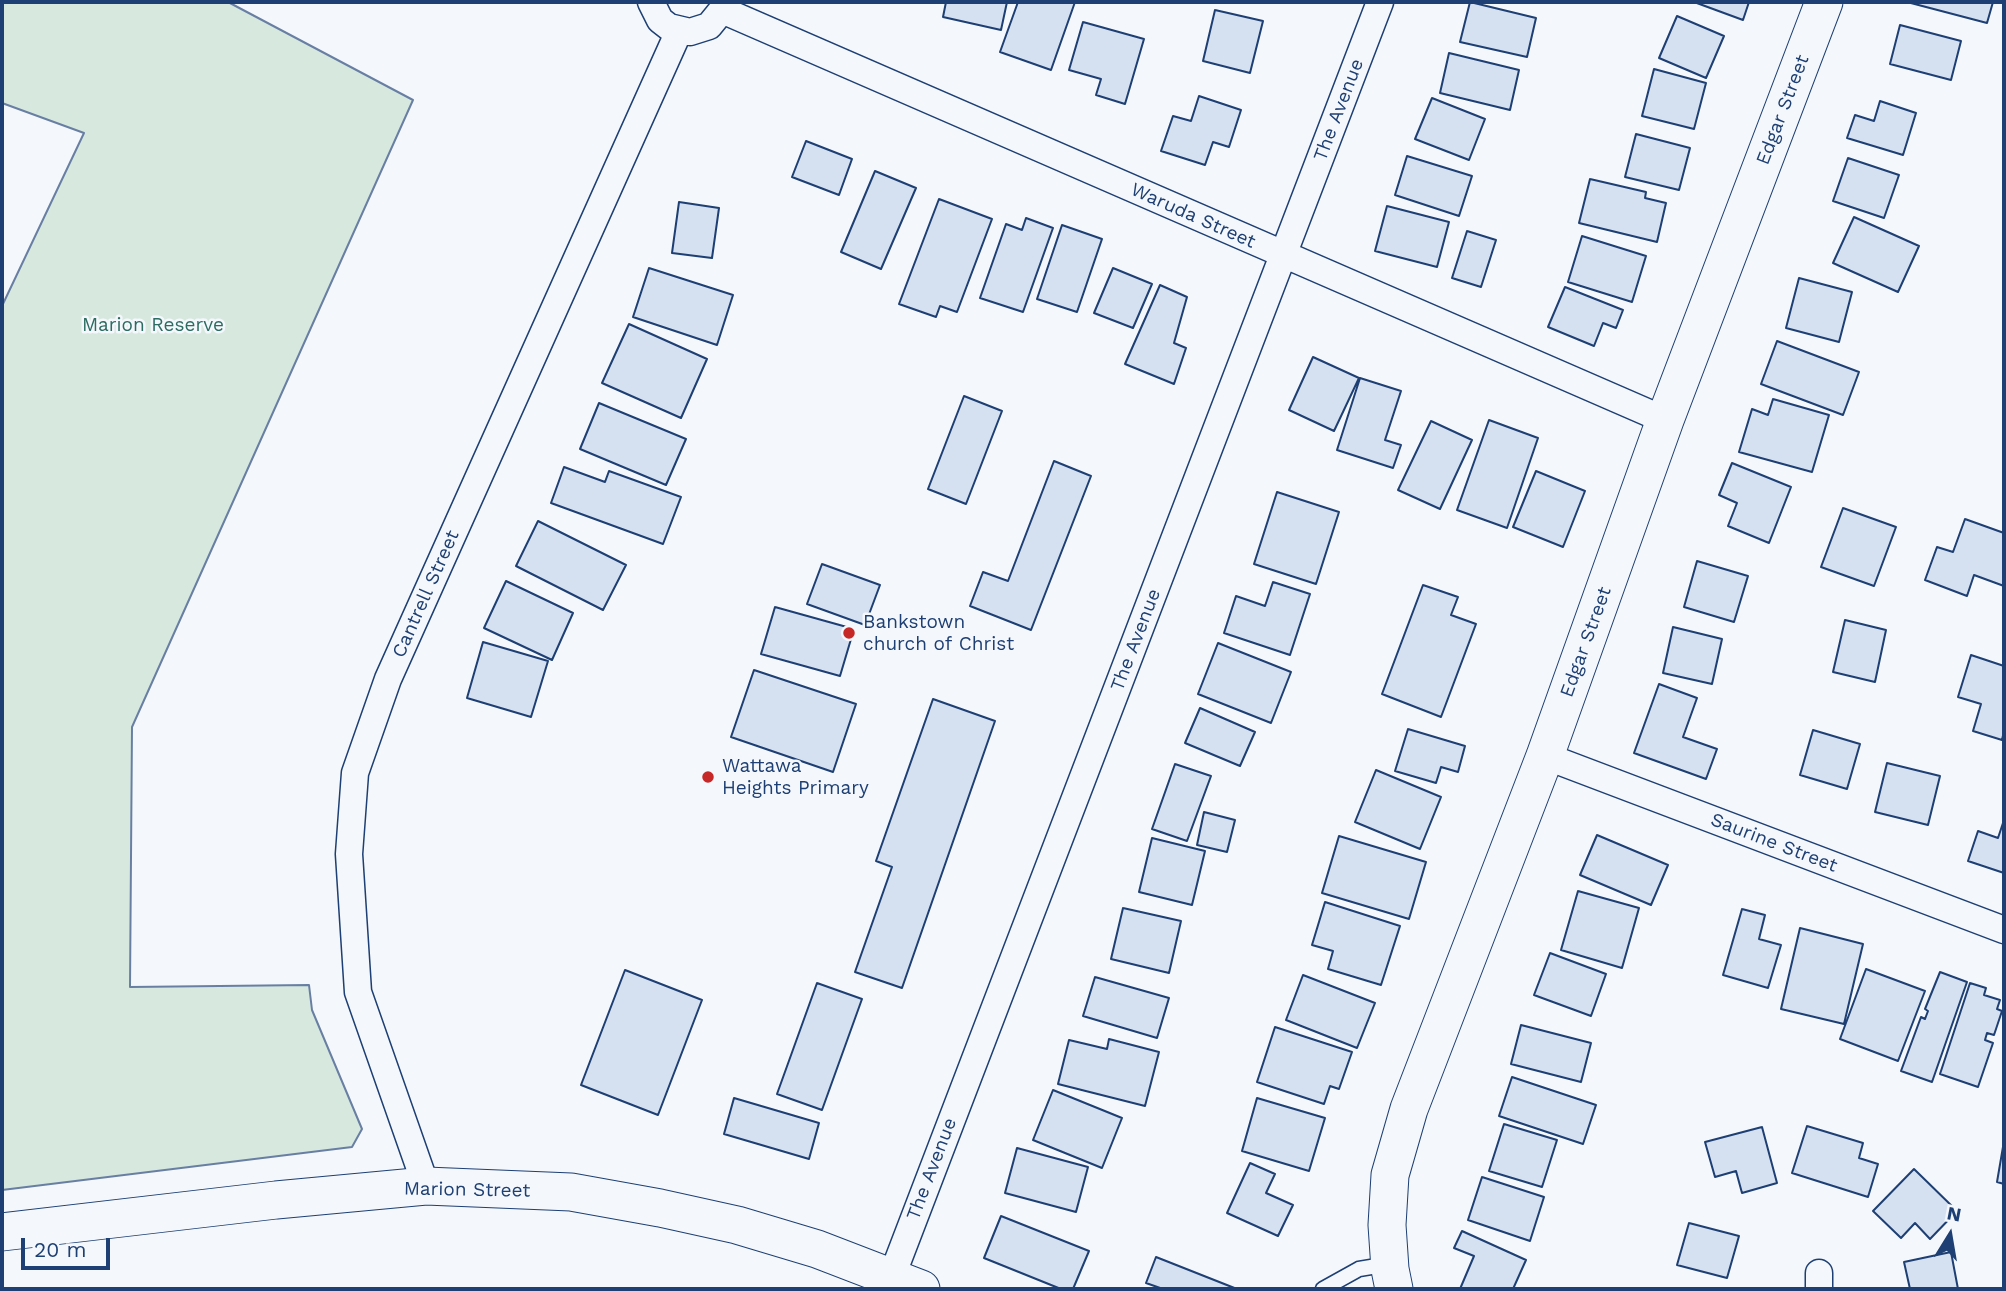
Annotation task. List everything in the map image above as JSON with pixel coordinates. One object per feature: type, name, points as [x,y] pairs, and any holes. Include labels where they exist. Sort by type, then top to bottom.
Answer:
[{"type":"main road","name":"Edgar Street","points":[[1392,1277],[1387,1225],[1390,1175],[1409,1109],[1545,756],[1665,420],[1824,2]]},
{"type":"main road","name":"Marion Street","points":[[2,1232],[426,1185],[571,1192],[737,1225],[817,1249],[900,1285]]},
{"type":"street","points":[[651,2],[660,20],[679,31],[699,30],[709,26],[723,6]]},
{"type":"street","name":"The Avenue","points":[[900,1285],[1380,2]]},
{"type":"street","name":"Waruda Street","points":[[723,6],[1283,256],[1665,420]]},
{"type":"street","name":"Cantrell Street","points":[[426,1185],[358,992],[349,854],[355,773],[388,679],[679,31]]},
{"type":"street","name":"Saurine Street","points":[[1545,756],[2004,930]]},
{"type":"lane","points":[[1323,1289],[1359,1269],[1392,1277]]},
{"type":"green space","name":"Marion Reserve","points":[[2,2],[228,2],[413,100],[132,727],[130,987],[309,985],[312,1010],[362,1129],[352,1147],[2,1190],[2,306],[84,133],[2,103]]},
{"type":"building","points":[[946,2],[1007,2],[1001,30],[943,17]]},
{"type":"building","points":[[1018,2],[1075,2],[1051,70],[1000,52]]},
{"type":"building","points":[[1470,2],[1536,18],[1527,57],[1460,42]]},
{"type":"building","points":[[1694,2],[1749,2],[1743,20]]},
{"type":"building","points":[[1907,2],[1993,2],[1987,23]]},
{"type":"building","points":[[1215,10],[1263,21],[1250,73],[1203,61]]},
{"type":"building","points":[[1677,16],[1724,36],[1706,78],[1659,58]]},
{"type":"building","points":[[1083,22],[1144,39],[1125,104],[1096,95],[1101,79],[1069,70]]},
{"type":"building","points":[[1900,25],[1961,41],[1951,80],[1890,64]]},
{"type":"building","points":[[1449,53],[1519,70],[1510,110],[1440,93]]},
{"type":"building","points":[[1654,69],[1706,83],[1694,129],[1642,116]]},
{"type":"building","points":[[1199,96],[1241,110],[1229,147],[1213,142],[1205,165],[1161,151],[1173,116],[1191,121]]},
{"type":"building","points":[[1432,98],[1485,119],[1469,160],[1415,139]]},
{"type":"building","points":[[1880,101],[1916,113],[1903,155],[1847,138],[1855,115],[1874,121]]},
{"type":"building","points":[[1636,134],[1690,148],[1679,190],[1625,177]]},
{"type":"building","points":[[806,141],[852,159],[839,195],[792,177]]},
{"type":"building","points":[[1407,156],[1472,176],[1459,216],[1395,195]]},
{"type":"building","points":[[1848,158],[1899,175],[1884,218],[1833,201]]},
{"type":"building","points":[[875,171],[916,188],[881,269],[841,252]]},
{"type":"building","points":[[1590,179],[1646,192],[1645,198],[1666,203],[1657,242],[1579,223]]},
{"type":"building","points":[[939,199],[992,219],[957,312],[940,306],[936,317],[899,304]]},
{"type":"building","points":[[679,202],[719,208],[712,258],[672,253]]},
{"type":"building","points":[[1387,206],[1449,222],[1437,267],[1375,251]]},
{"type":"building","points":[[1854,217],[1919,246],[1898,292],[1833,263]]},
{"type":"building","points":[[1026,218],[1053,228],[1023,312],[980,298],[1006,224],[1022,230]]},
{"type":"building","points":[[1062,225],[1102,239],[1077,312],[1037,299]]},
{"type":"building","points":[[1467,231],[1496,240],[1481,287],[1452,278]]},
{"type":"building","points":[[1582,236],[1646,256],[1632,302],[1568,282]]},
{"type":"building","points":[[649,268],[733,295],[717,345],[633,317]]},
{"type":"building","points":[[1113,268],[1152,284],[1133,328],[1094,313]]},
{"type":"building","points":[[1799,278],[1852,292],[1839,342],[1786,328]]},
{"type":"building","points":[[1160,285],[1187,297],[1174,343],[1186,348],[1174,384],[1125,364]]},
{"type":"building","points":[[1565,287],[1623,310],[1616,328],[1603,323],[1594,346],[1548,327]]},
{"type":"building","points":[[629,324],[707,359],[681,418],[602,383]]},
{"type":"building","points":[[1777,341],[1859,372],[1843,415],[1761,384]]},
{"type":"building","points":[[1313,357],[1359,378],[1334,431],[1289,410]]},
{"type":"building","points":[[1360,378],[1401,391],[1385,440],[1401,445],[1393,468],[1337,450]]},
{"type":"building","points":[[964,396],[1002,411],[966,504],[928,489]]},
{"type":"building","points":[[1773,399],[1829,415],[1812,472],[1739,452],[1752,409],[1768,415]]},
{"type":"building","points":[[599,403],[686,439],[666,485],[580,449]]},
{"type":"building","points":[[1489,420],[1538,438],[1507,528],[1457,510]]},
{"type":"building","points":[[1431,421],[1472,440],[1440,509],[1398,490]]},
{"type":"building","points":[[1054,461],[1091,476],[1031,630],[970,606],[983,572],[1008,581]]},
{"type":"building","points":[[1732,463],[1791,487],[1769,543],[1728,526],[1737,503],[1719,495]]},
{"type":"building","points":[[564,467],[605,482],[609,471],[681,497],[663,544],[551,503]]},
{"type":"building","points":[[1536,471],[1585,491],[1563,547],[1513,527]]},
{"type":"building","points":[[1277,492],[1339,512],[1316,584],[1254,564]]},
{"type":"building","points":[[1843,508],[1896,527],[1874,586],[1821,567]]},
{"type":"building","points":[[1965,519],[2004,533],[2004,586],[1974,575],[1967,596],[1925,580],[1937,547],[1953,552]]},
{"type":"building","points":[[538,521],[626,565],[603,610],[516,566]]},
{"type":"building","points":[[1697,561],[1748,576],[1734,622],[1684,607]]},
{"type":"building","points":[[822,564],[880,585],[865,625],[807,604]]},
{"type":"building","points":[[506,581],[573,613],[552,660],[484,628]]},
{"type":"building","points":[[1273,582],[1310,594],[1290,655],[1224,633],[1236,596],[1265,606]]},
{"type":"building","points":[[1423,585],[1458,597],[1451,615],[1476,624],[1441,717],[1382,694]]},
{"type":"building","points":[[775,607],[854,629],[840,676],[761,654]]},
{"type":"building","points":[[1845,620],[1886,630],[1875,682],[1833,672]]},
{"type":"building","points":[[1673,627],[1722,639],[1712,684],[1663,673]]},
{"type":"building","points":[[483,642],[548,661],[531,717],[467,698]]},
{"type":"building","points":[[1218,643],[1291,672],[1271,723],[1198,694]]},
{"type":"building","points":[[1971,655],[2004,666],[2002,740],[1973,731],[1981,704],[1958,697]]},
{"type":"building","points":[[754,670],[856,704],[833,772],[731,737]]},
{"type":"building","points":[[1659,684],[1697,698],[1683,737],[1717,749],[1706,779],[1634,753]]},
{"type":"building","points":[[933,699],[995,721],[902,988],[855,972],[892,867],[876,861]]},
{"type":"building","points":[[1200,708],[1255,732],[1240,766],[1185,743]]},
{"type":"building","points":[[1408,729],[1465,746],[1458,772],[1441,767],[1436,783],[1395,771]]},
{"type":"building","points":[[1813,730],[1860,744],[1847,789],[1800,775]]},
{"type":"building","points":[[1887,763],[1940,776],[1928,825],[1875,812]]},
{"type":"building","points":[[1175,764],[1211,776],[1187,841],[1152,829]]},
{"type":"building","points":[[1376,770],[1441,797],[1420,849],[1355,822]]},
{"type":"building","points":[[1204,812],[1235,820],[1227,852],[1197,845]]},
{"type":"building","points":[[2004,820],[2004,873],[1968,861],[1978,831],[1998,838]]},
{"type":"building","points":[[1597,835],[1668,865],[1651,905],[1580,875]]},
{"type":"building","points":[[1339,836],[1426,862],[1409,919],[1322,893]]},
{"type":"building","points":[[1152,838],[1205,851],[1192,905],[1139,892]]},
{"type":"building","points":[[1578,891],[1639,908],[1622,968],[1561,950]]},
{"type":"building","points":[[1325,902],[1400,926],[1381,985],[1328,969],[1333,951],[1312,945]]},
{"type":"building","points":[[1123,908],[1181,921],[1169,973],[1111,959]]},
{"type":"building","points":[[1742,909],[1765,915],[1759,939],[1781,945],[1768,988],[1723,975]]},
{"type":"building","points":[[1800,928],[1863,944],[1844,1024],[1781,1009]]},
{"type":"building","points":[[1550,953],[1606,974],[1591,1016],[1534,995]]},
{"type":"building","points":[[1866,969],[1925,991],[1898,1061],[1840,1039]]},
{"type":"building","points":[[625,970],[702,1000],[658,1115],[581,1085]]},
{"type":"building","points":[[1940,972],[1967,982],[1932,1082],[1901,1071],[1921,1017],[1925,1019],[1928,1011],[1925,1009]]},
{"type":"building","points":[[1303,975],[1375,1003],[1357,1048],[1286,1020]]},
{"type":"building","points":[[1095,977],[1169,998],[1157,1038],[1083,1016]]},
{"type":"building","points":[[817,983],[862,999],[822,1110],[777,1094]]},
{"type":"building","points":[[1970,983],[1986,988],[1984,995],[2000,1000],[1997,1009],[2002,1011],[1994,1035],[1987,1033],[1985,1040],[1993,1043],[1978,1087],[1940,1074]]},
{"type":"building","points":[[1521,1025],[1591,1043],[1581,1082],[1511,1064]]},
{"type":"building","points":[[1275,1027],[1352,1052],[1339,1089],[1330,1086],[1324,1104],[1257,1082]]},
{"type":"building","points":[[1109,1039],[1159,1052],[1145,1106],[1058,1084],[1069,1040],[1107,1049]]},
{"type":"building","points":[[1512,1077],[1596,1105],[1583,1144],[1499,1116]]},
{"type":"building","points":[[1053,1090],[1122,1118],[1102,1168],[1033,1140]]},
{"type":"building","points":[[734,1098],[819,1123],[809,1159],[724,1134]]},
{"type":"building","points":[[1257,1098],[1325,1118],[1309,1171],[1242,1151]]},
{"type":"building","points":[[1504,1124],[1557,1140],[1542,1187],[1489,1171]]},
{"type":"building","points":[[1807,1126],[1863,1143],[1859,1158],[1878,1164],[1868,1197],[1792,1173]]},
{"type":"building","points":[[1762,1127],[1777,1183],[1742,1193],[1736,1171],[1715,1177],[1705,1142]]},
{"type":"building","points":[[2004,1141],[2004,1184],[1997,1182]]},
{"type":"building","points":[[1017,1148],[1088,1167],[1076,1212],[1005,1193]]},
{"type":"building","points":[[1250,1163],[1275,1174],[1266,1193],[1293,1205],[1278,1236],[1227,1213]]},
{"type":"building","points":[[1914,1169],[1957,1211],[1930,1239],[1915,1223],[1901,1238],[1873,1211]]},
{"type":"building","points":[[1482,1177],[1544,1197],[1530,1241],[1468,1220]]},
{"type":"building","points":[[1001,1216],[1089,1251],[1073,1289],[1061,1289],[984,1258]]},
{"type":"building","points":[[1689,1223],[1739,1236],[1727,1278],[1677,1265]]},
{"type":"building","points":[[1462,1231],[1526,1260],[1513,1289],[1460,1289],[1474,1256],[1454,1248]]},
{"type":"building","points":[[1951,1252],[1958,1289],[1910,1289],[1904,1262]]},
{"type":"building","points":[[1156,1257],[1237,1289],[1163,1289],[1146,1283]]},
{"type":"place","name":"Bankstown church of Christ","points":[[849,633]]},
{"type":"place","name":"Wattawa Heights Primary","points":[[708,777]]}]
